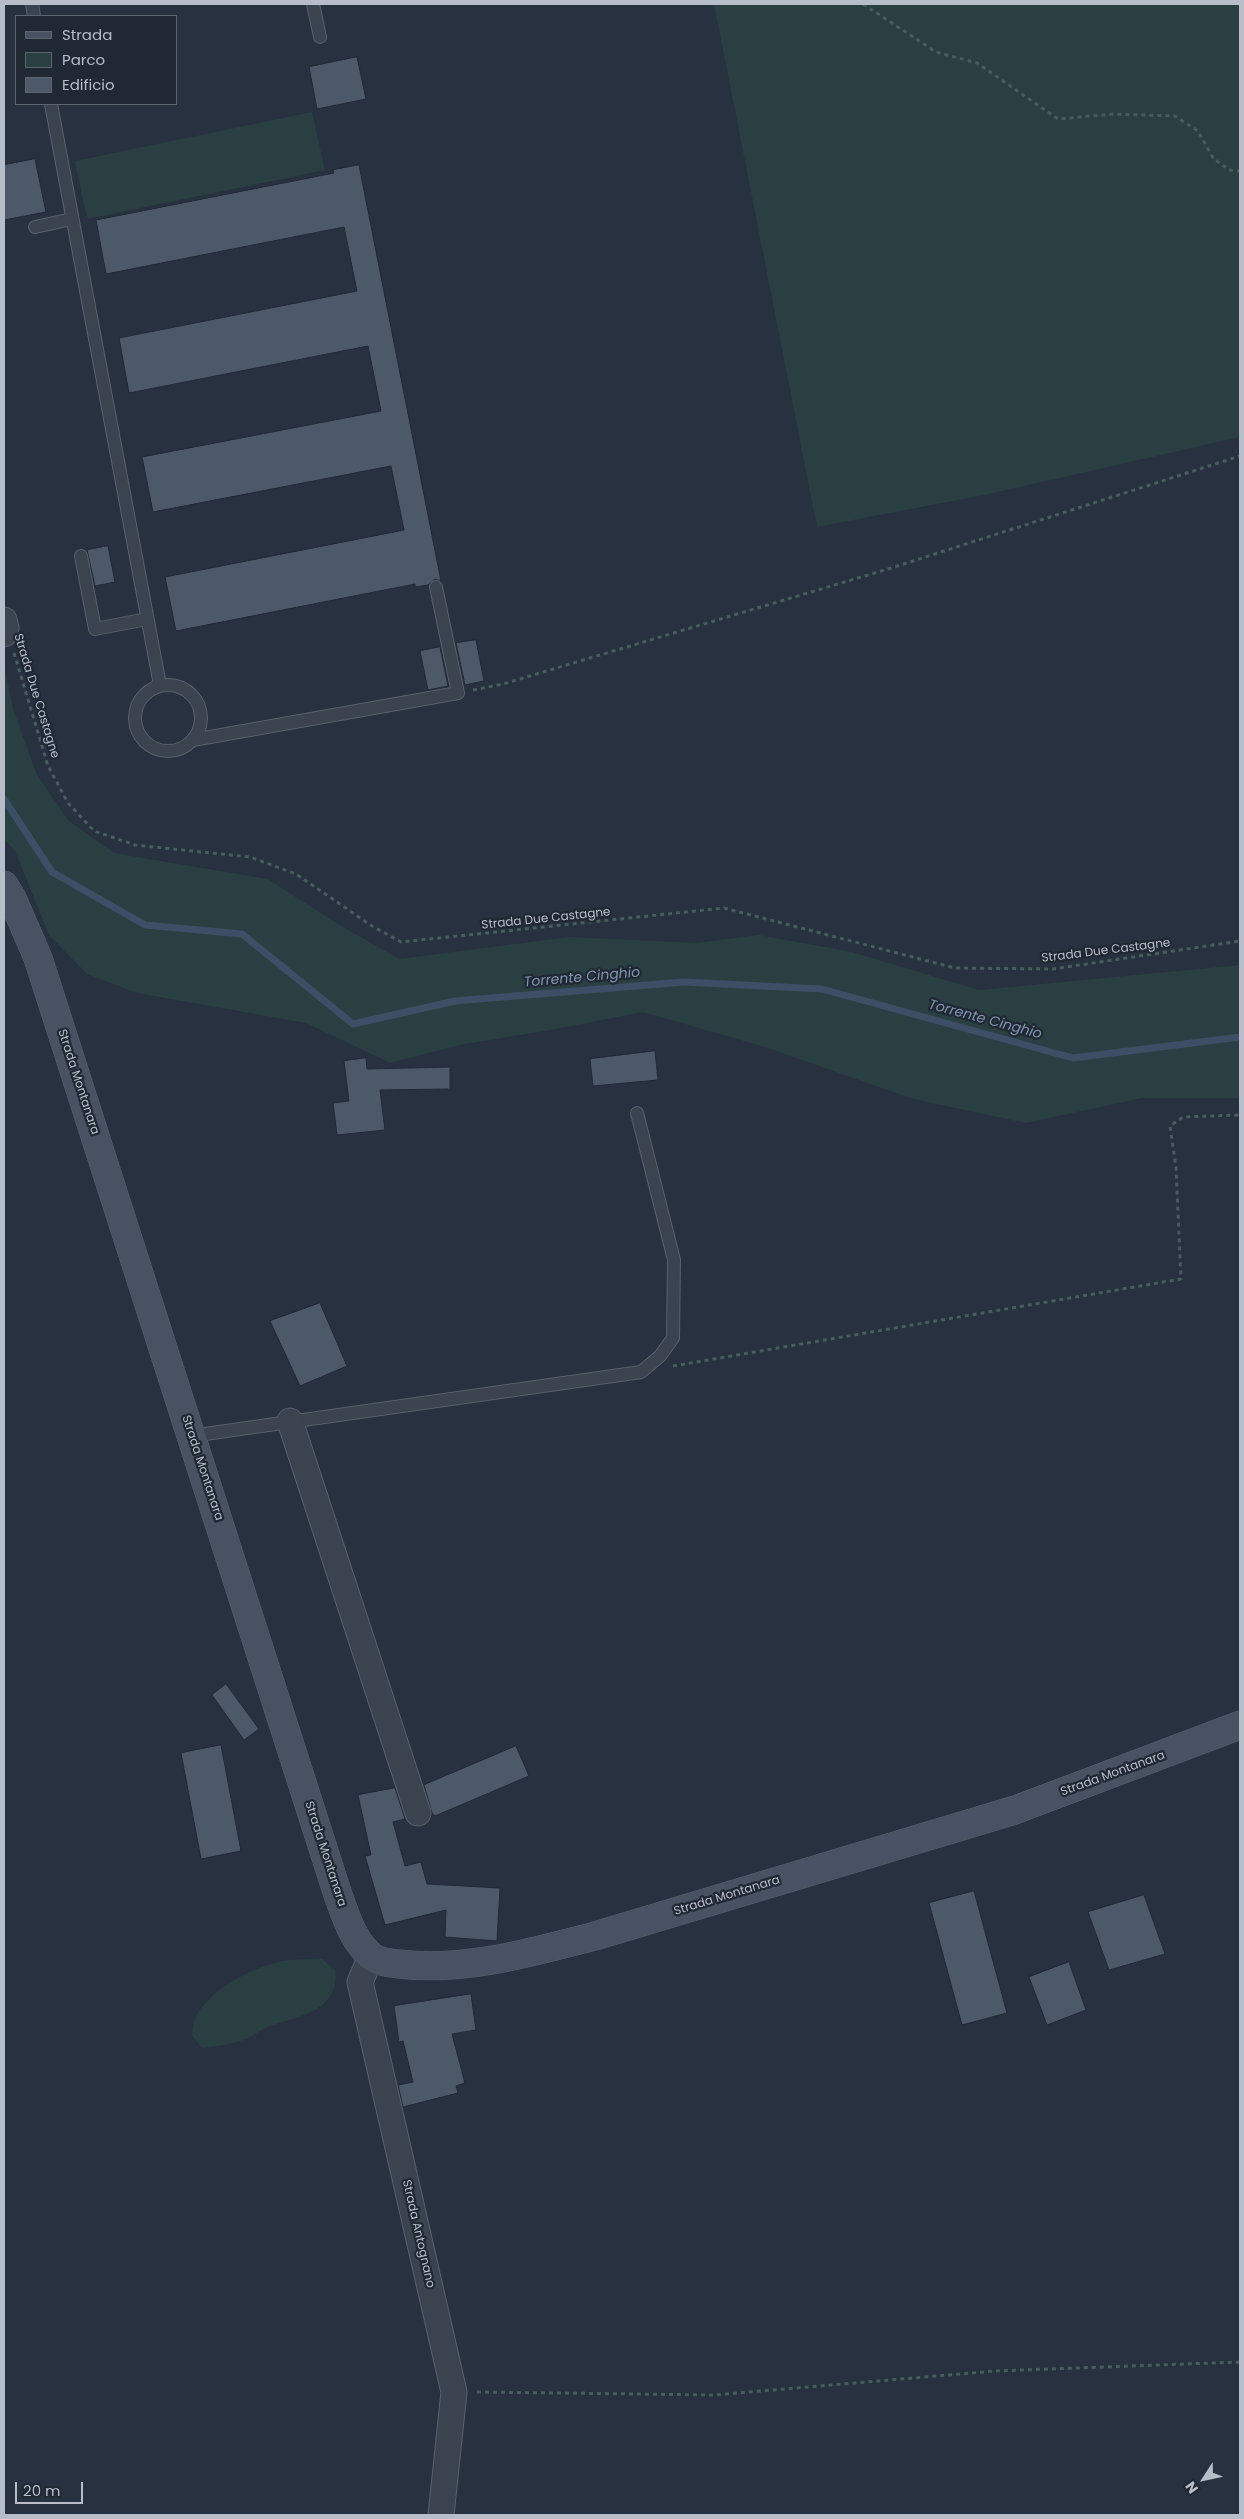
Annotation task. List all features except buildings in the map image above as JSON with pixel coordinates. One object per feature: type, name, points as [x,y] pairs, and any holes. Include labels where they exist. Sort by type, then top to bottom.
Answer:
[{"type":"main road","name":"Strada Montanara","points":[[4,885],[12,898],[38,958],[338,1895],[352,1932],[371,1956],[387,1962],[410,1965],[453,1966],[535,1951],[595,1936],[1015,1810],[1240,1725]]},
{"type":"street","points":[[290,1421],[418,1813]]},
{"type":"street","name":"Strada Antognano","points":[[371,1956],[360,1982],[454,2392],[441,2515]]},
{"type":"lane","points":[[313,4],[320,37]]},
{"type":"lane","points":[[51,105],[160,685]]},
{"type":"lane","points":[[35,227],[72,219]]},
{"type":"lane","points":[[81,556],[95,629],[147,619]]},
{"type":"lane","points":[[193,740],[458,693],[436,587]]},
{"type":"lane","points":[[160,685],[180,686],[190,692],[197,701],[201,712],[201,724],[193,740],[181,749],[171,752],[154,748],[140,738],[134,718],[136,706],[144,694],[160,685]]},
{"type":"lane","points":[[192,1436],[591,1381],[641,1372],[660,1356],[673,1338],[674,1260],[637,1113]]},
{"type":"path","points":[[863,4],[936,52],[976,63],[1058,119],[1113,114],[1175,116],[1198,131],[1213,158],[1229,170],[1240,172]]},
{"type":"path","points":[[492,687],[888,569],[1240,456]]},
{"type":"path","name":"Strada Due Castagne","points":[[4,628],[48,766],[68,802],[94,831],[136,845],[250,858],[296,874],[372,926],[401,942],[724,908],[955,968],[1053,969],[1240,942]]},
{"type":"path","points":[[641,1372],[1181,1278],[1176,1167],[1170,1126],[1183,1117],[1240,1115]]},
{"type":"path","points":[[454,2392],[714,2394],[995,2370],[1240,2362]]},
{"type":"green space","points":[[714,4],[1240,4],[1240,437],[989,494],[817,527]]},
{"type":"green space","points":[[312,112],[325,170],[87,219],[75,161]]},
{"type":"green space","points":[[4,664],[13,708],[36,773],[68,820],[114,853],[268,879],[338,924],[399,959],[569,937],[696,943],[759,935],[852,952],[979,990],[1240,965],[1240,1098],[1142,1098],[1026,1123],[913,1099],[765,1047],[643,1012],[460,1045],[390,1063],[306,1023],[137,993],[87,974],[49,935],[15,851],[4,839]]},
{"type":"green space","points":[[322,1959],[335,1970],[335,1984],[331,1995],[316,2010],[267,2027],[238,2042],[202,2048],[192,2035],[195,2018],[203,2006],[212,1996],[234,1980],[258,1968],[283,1961]]},
{"type":"waterway","name":"Torrente Cinghio","points":[[4,799],[52,872],[145,925],[242,934],[353,1024],[455,1001],[684,982],[822,989],[1073,1058],[1240,1037]]}]
